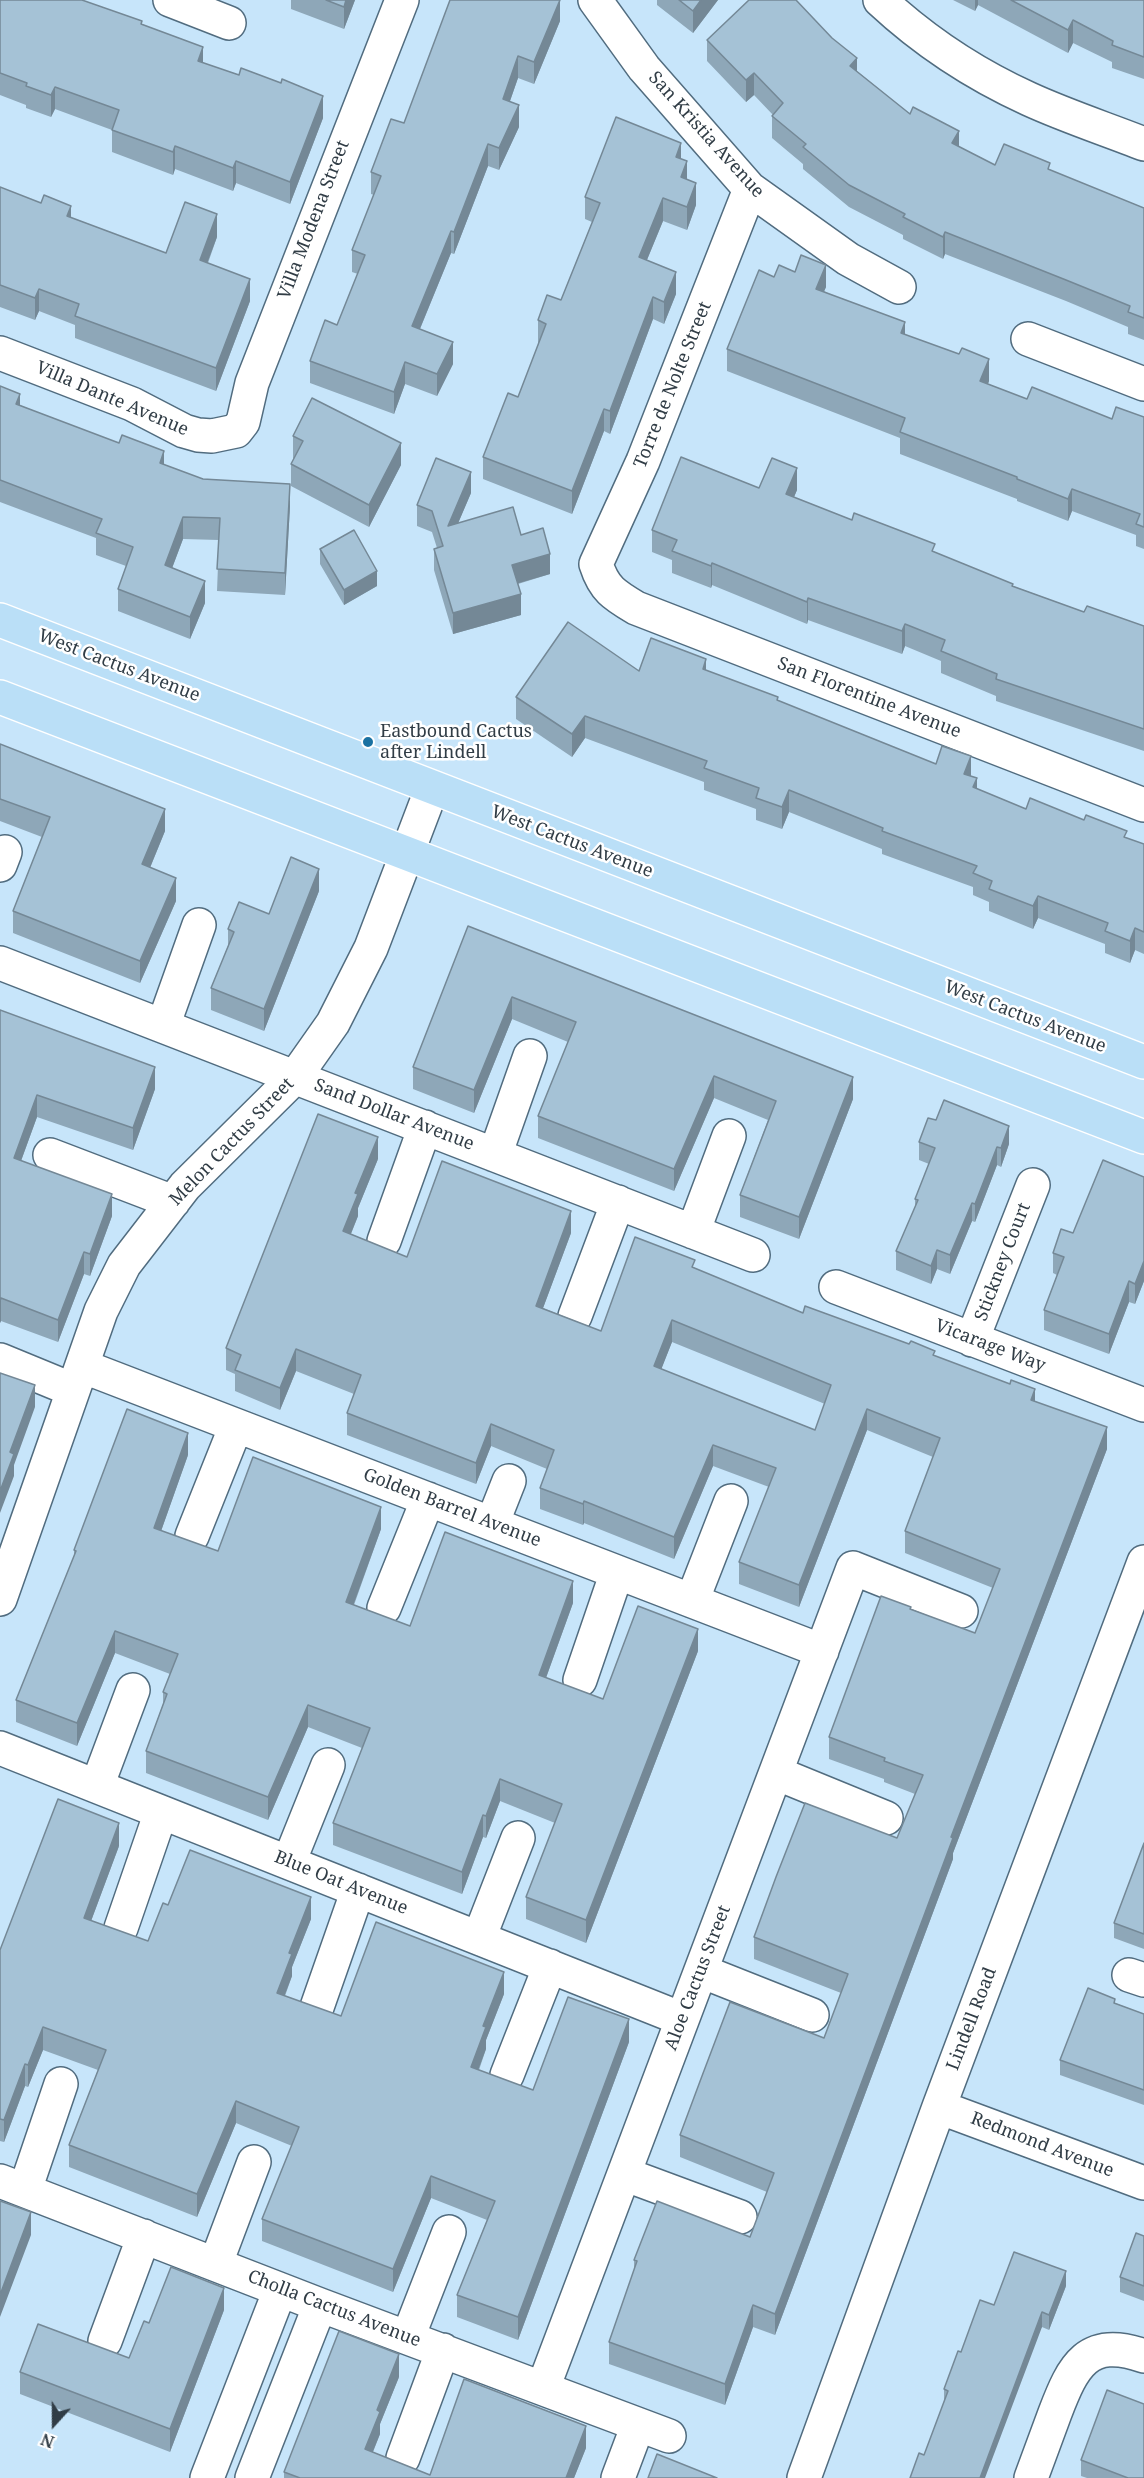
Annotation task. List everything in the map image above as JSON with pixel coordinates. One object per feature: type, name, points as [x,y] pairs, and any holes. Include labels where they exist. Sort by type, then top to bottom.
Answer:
[{"type":"main road","name":"West Cactus Avenue","points":[[0,620],[1144,1062]]},
{"type":"main road","points":[[0,697],[1144,1137]]},
{"type":"street","points":[[170,0],[229,23]]},
{"type":"street","name":"Villa Modena Street","points":[[225,433],[236,431],[243,422],[256,372],[402,0]]},
{"type":"street","name":"San Kristia Avenue","points":[[594,0],[644,68],[750,189],[848,259],[898,287]]},
{"type":"street","points":[[880,0],[911,28],[985,76],[1029,99],[1144,144]]},
{"type":"street","name":"Torre de Nolte Street","points":[[601,579],[596,564],[644,461],[750,189]]},
{"type":"street","points":[[1028,339],[1144,384]]},
{"type":"street","name":"Villa Dante Avenue","points":[[0,353],[132,404],[198,435],[225,433]]},
{"type":"street","name":"San Florentine Avenue","points":[[601,579],[614,595],[636,608],[1144,806]]},
{"type":"street","name":"Melon Cactus Street","points":[[2,1587],[101,1311],[124,1265],[173,1202],[217,1153],[295,1077],[333,1023],[371,948],[432,788]]},
{"type":"street","points":[[163,1026],[199,925]]},
{"type":"street","name":"Sand Dollar Avenue","points":[[0,963],[753,1255]]},
{"type":"street","points":[[495,1155],[530,1056]]},
{"type":"street","points":[[384,1241],[425,1127]]},
{"type":"street","points":[[693,1232],[729,1136]]},
{"type":"street","points":[[50,1155],[173,1202]]},
{"type":"street","name":"Stickney Court","points":[[972,1340],[1033,1185]]},
{"type":"street","points":[[575,1316],[618,1202]]},
{"type":"street","name":"Vicarage Way","points":[[836,1287],[1144,1405]]},
{"type":"street","name":"Golden Barrel Avenue","points":[[0,1360],[78,1378],[236,1426],[822,1651]]},
{"type":"street","points":[[192,1536],[236,1426]]},
{"type":"street","points":[[492,1524],[509,1481]]},
{"type":"street","points":[[384,1608],[428,1499]]},
{"type":"street","points":[[692,1601],[731,1501]]},
{"type":"street","name":"Lindell Road","points":[[804,2478],[939,2107],[1144,1562]]},
{"type":"street","name":"Aloe Cactus Street","points":[[543,2388],[853,1568],[961,1611]]},
{"type":"street","points":[[580,1680],[617,1572]]},
{"type":"street","points":[[97,1786],[133,1689]]},
{"type":"street","name":"Blue Oat Avenue","points":[[0,1748],[682,2019]]},
{"type":"street","points":[[289,1862],[328,1765]]},
{"type":"street","points":[[776,1773],[886,1818]]},
{"type":"street","points":[[121,1928],[161,1812]]},
{"type":"street","points":[[479,1938],[518,1838]]},
{"type":"street","points":[[317,2007],[357,1890]]},
{"type":"street","points":[[507,2075],[549,1966]]},
{"type":"street","points":[[701,1971],[812,2015]]},
{"type":"street","points":[[13,2186],[61,2084]]},
{"type":"street","name":"Redmond Avenue","points":[[939,2107],[1144,2183]]},
{"type":"street","points":[[216,2263],[254,2162]]},
{"type":"street","points":[[624,2174],[740,2217]]},
{"type":"street","name":"Cholla Cactus Avenue","points":[[13,2186],[216,2263],[280,2290],[669,2436]]},
{"type":"street","points":[[408,2337],[449,2232]]},
{"type":"street","points":[[105,2341],[144,2236]]},
{"type":"street","points":[[207,2478],[280,2290]]},
{"type":"street","points":[[252,2478],[320,2305]]},
{"type":"street","points":[[403,2458],[443,2350]]},
{"type":"street","points":[[1031,2478],[1066,2384],[1077,2365],[1092,2354],[1113,2350],[1133,2352],[1144,2356]]},
{"type":"street","points":[[249,2369],[288,2384]]},
{"type":"street","points":[[618,2478],[638,2425]]},
{"type":"building","points":[[0,0],[82,0],[142,21],[141,24],[203,47],[198,61],[239,75],[241,68],[281,83],[282,79],[323,96],[290,182],[236,161],[233,168],[175,146],[173,152],[112,130],[119,110],[55,87],[51,95],[0,73]]},
{"type":"building","points":[[326,0],[346,0],[344,7]]},
{"type":"building","points":[[450,0],[560,0],[534,62],[518,56],[503,99],[519,105],[499,148],[488,144],[454,232],[451,231],[412,326],[453,342],[437,374],[405,362],[394,392],[310,361],[325,320],[337,325],[365,255],[352,250],[381,176],[371,172],[391,119],[404,123]]},
{"type":"building","points":[[679,0],[701,0],[693,11]]},
{"type":"building","points":[[749,0],[796,0],[832,38],[857,58],[850,66],[910,114],[913,107],[959,131],[952,143],[995,165],[1004,144],[1050,163],[1048,169],[1144,208],[1144,318],[1128,312],[1130,306],[1066,280],[945,232],[943,237],[903,217],[905,214],[849,185],[803,147],[806,144],[772,116],[783,103],[754,73],[746,80],[707,40]]},
{"type":"building","points":[[1011,0],[1144,0],[1144,57],[1112,45],[1113,41],[1073,20],[1068,30]]},
{"type":"building","points":[[616,117],[681,143],[676,157],[687,161],[681,177],[696,183],[687,207],[663,198],[639,257],[676,272],[664,302],[653,297],[610,411],[604,409],[572,491],[483,457],[508,393],[518,397],[546,324],[538,320],[547,295],[561,300],[600,203],[585,197]]},
{"type":"building","points":[[0,187],[41,203],[44,195],[71,206],[67,216],[166,253],[185,202],[217,214],[200,260],[250,279],[216,368],[75,316],[79,304],[39,289],[35,298],[0,285]]},
{"type":"building","points":[[801,255],[826,265],[816,289],[905,322],[901,333],[959,354],[962,348],[989,359],[980,381],[1027,399],[1032,387],[1112,419],[1116,407],[1144,417],[1144,527],[1136,524],[1140,514],[1072,489],[1068,499],[1017,479],[1017,477],[900,432],[905,418],[727,349],[759,270],[774,277],[779,265],[795,272]]},
{"type":"building","points":[[0,386],[20,394],[16,404],[119,443],[122,435],[164,451],[160,463],[203,479],[290,484],[285,573],[217,569],[220,518],[183,517],[165,565],[205,581],[190,617],[118,589],[133,547],[96,533],[102,519],[0,480]]},
{"type":"building","points":[[312,398],[401,443],[369,505],[291,464],[303,441],[293,436]]},
{"type":"building","points":[[681,457],[759,488],[772,458],[797,468],[786,494],[852,520],[854,513],[935,544],[932,551],[1013,584],[1012,586],[1084,612],[1087,606],[1144,626],[1144,729],[996,679],[997,674],[941,651],[945,640],[905,624],[902,631],[808,598],[807,602],[712,563],[711,566],[672,551],[677,540],[652,530]]},
{"type":"building","points":[[436,458],[471,472],[448,526],[513,507],[521,535],[543,528],[550,554],[512,565],[521,594],[453,613],[434,549],[443,546],[432,511],[417,505]]},
{"type":"building","points":[[354,530],[377,571],[344,590],[320,549]]},
{"type":"building","points":[[568,622],[639,671],[651,638],[706,659],[703,669],[778,697],[777,700],[936,764],[942,746],[971,756],[964,774],[977,778],[973,787],[1026,809],[1030,798],[1084,820],[1086,815],[1127,831],[1124,837],[1144,844],[1144,932],[1135,928],[1130,941],[1105,931],[1108,923],[1038,896],[1033,906],[989,889],[992,881],[973,873],[977,866],[882,831],[883,828],[789,790],[782,807],[756,798],[759,788],[704,768],[707,761],[585,716],[572,734],[516,697]]},
{"type":"building","points":[[0,744],[165,809],[142,864],[176,878],[140,961],[13,911],[50,817],[0,799]]},
{"type":"building","points":[[291,857],[319,869],[264,1009],[211,988],[234,932],[228,929],[239,902],[269,914]]},
{"type":"building","points":[[468,926],[853,1077],[799,1217],[740,1195],[776,1101],[714,1076],[674,1169],[538,1116],[576,1022],[512,997],[474,1090],[413,1067]]},
{"type":"building","points":[[0,1010],[155,1067],[133,1128],[37,1095],[14,1158],[112,1194],[90,1254],[84,1252],[58,1320],[1,1298],[0,1301]]},
{"type":"building","points":[[944,1100],[1009,1126],[1001,1148],[997,1147],[975,1204],[972,1203],[950,1255],[937,1250],[931,1266],[896,1251],[918,1200],[915,1199],[935,1148],[919,1142],[928,1118],[936,1120]]},
{"type":"building","points":[[318,1114],[378,1137],[355,1193],[358,1194],[343,1231],[407,1257],[442,1161],[571,1211],[536,1306],[601,1331],[635,1237],[695,1260],[692,1267],[803,1313],[805,1306],[909,1344],[911,1341],[935,1351],[933,1355],[1010,1384],[1011,1380],[1035,1389],[1031,1400],[1107,1427],[951,1837],[953,1838],[775,2314],[753,2305],[725,2384],[609,2342],[637,2261],[634,2260],[657,2201],[750,2237],[774,2173],[680,2135],[730,2002],[824,2038],[848,1974],[754,1937],[805,1803],[897,1838],[923,1775],[829,1737],[881,1596],[975,1633],[1000,1569],[905,1531],[940,1438],[867,1409],[799,1585],[739,1562],[776,1468],[713,1445],[674,1537],[584,1501],[583,1504],[540,1488],[554,1450],[491,1424],[476,1463],[347,1413],[361,1375],[296,1349],[280,1388],[235,1370],[241,1355],[226,1348]],"holes":[[[672,1320],[831,1385],[815,1430],[654,1366]]]},
{"type":"building","points":[[1103,1160],[1144,1177],[1144,1261],[1135,1284],[1129,1281],[1109,1334],[1044,1310],[1064,1257],[1053,1253],[1061,1229],[1073,1233]]},
{"type":"building","points":[[0,1373],[35,1385],[10,1452],[14,1454],[0,1491]]},
{"type":"building","points":[[127,1409],[188,1433],[154,1528],[218,1551],[253,1457],[381,1507],[346,1602],[410,1626],[445,1532],[573,1581],[539,1675],[603,1699],[638,1606],[698,1629],[586,1920],[526,1897],[562,1804],[500,1779],[486,1816],[483,1815],[462,1872],[333,1823],[370,1728],[308,1705],[268,1797],[146,1751],[167,1694],[163,1692],[178,1654],[115,1631],[77,1723],[16,1700],[76,1551],[74,1550]]},
{"type":"building","points":[[58,1799],[119,1823],[84,1918],[148,1941],[163,1903],[168,1905],[190,1850],[311,1897],[289,1953],[292,1954],[277,1993],[341,2016],[376,1922],[504,1972],[483,2026],[486,2027],[471,2067],[533,2090],[568,1997],[629,2019],[518,2317],[457,2295],[495,2201],[431,2176],[393,2269],[262,2219],[299,2127],[236,2101],[197,2194],[69,2145],[106,2050],[43,2027],[28,2065],[25,2064],[4,2120],[0,2119],[0,1950]]},
{"type":"building","points":[[1144,1843],[1144,1934],[1114,1923]]},
{"type":"building","points":[[1088,1988],[1115,1999],[1114,2003],[1144,2014],[1144,2090],[1060,2060]]},
{"type":"building","points":[[0,2201],[31,2212],[0,2295]]},
{"type":"building","points":[[1136,2233],[1144,2236],[1144,2286],[1120,2277]]},
{"type":"building","points":[[1014,2252],[1066,2271],[1049,2315],[1042,2312],[980,2478],[910,2478],[919,2453],[924,2455],[948,2391],[944,2389],[958,2351],[961,2352],[980,2300],[994,2305]]},
{"type":"building","points":[[171,2267],[224,2288],[170,2429],[20,2372],[38,2324],[129,2358],[144,2321],[149,2323]]},
{"type":"building","points":[[339,2331],[399,2354],[377,2410],[380,2412],[365,2449],[430,2475],[464,2379],[586,2426],[566,2478],[300,2478],[284,2472]]},
{"type":"building","points":[[1107,2390],[1144,2404],[1144,2478],[1128,2478],[1081,2460]]},
{"type":"building","points":[[657,2454],[717,2478],[648,2478]]},
{"type":"place","name":"Eastbound Cactus after Lindell","points":[[368,742]]}]
